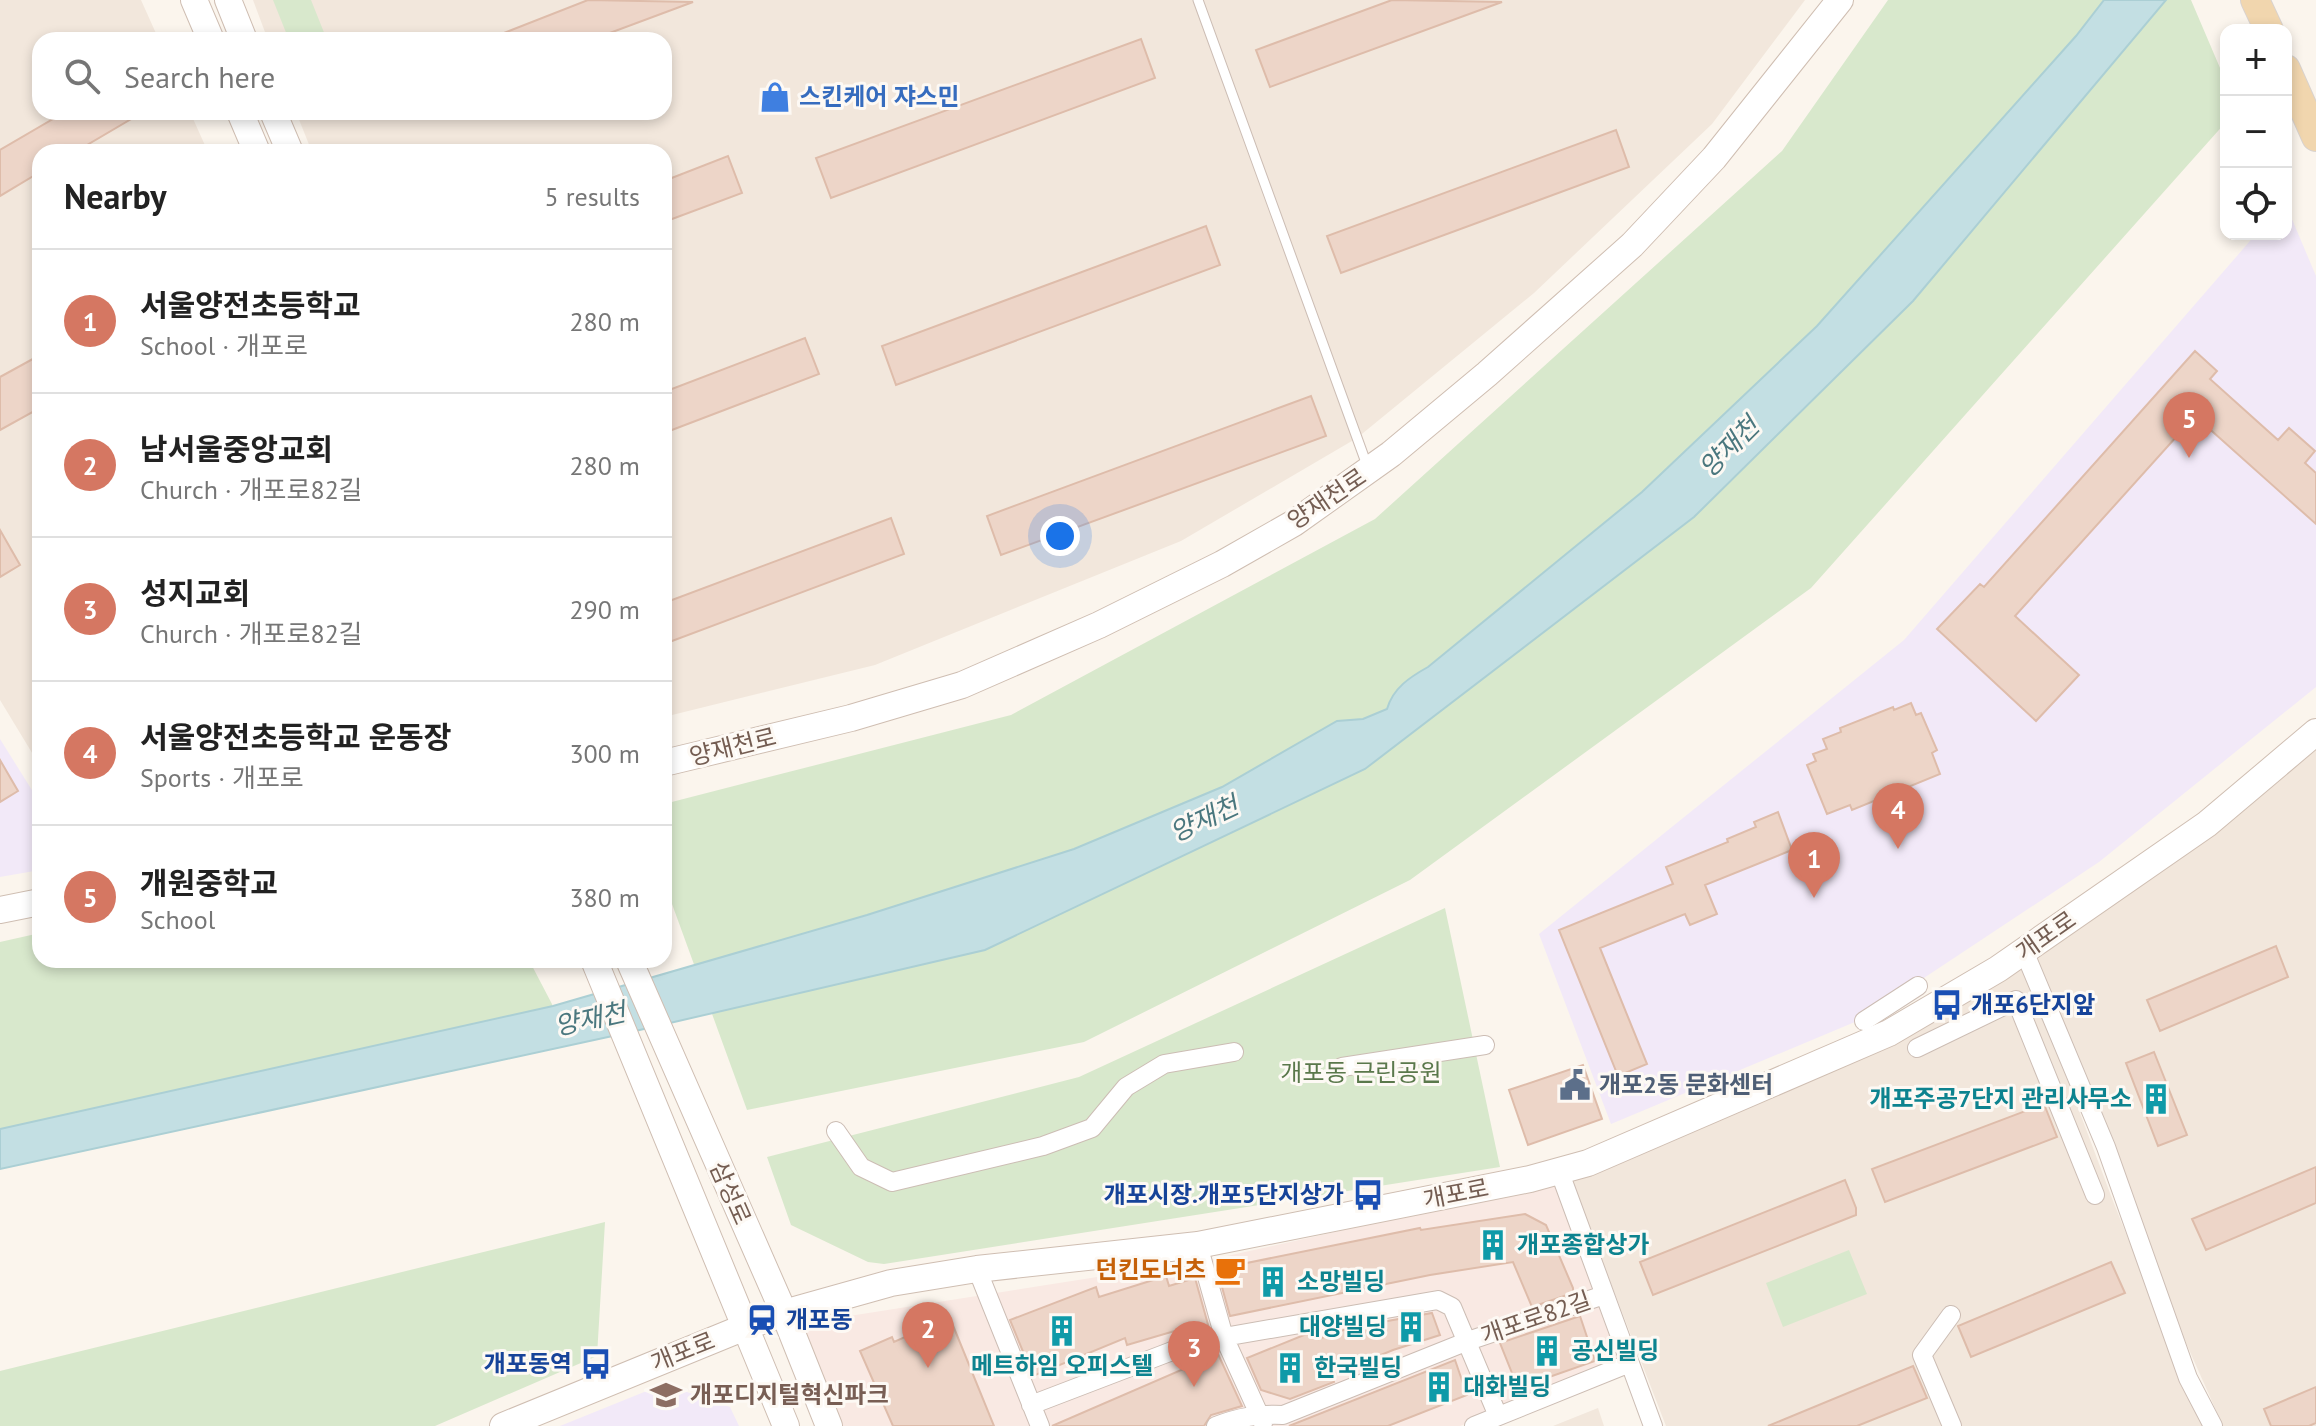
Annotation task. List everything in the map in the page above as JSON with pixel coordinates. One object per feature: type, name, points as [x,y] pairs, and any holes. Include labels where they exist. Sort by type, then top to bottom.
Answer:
[{"type":"main road","points":[[2255,0],[2266,24]]},
{"type":"main road","points":[[2292,83],[2316,137]]},
{"type":"street","points":[[194,0],[208,32]]},
{"type":"street","points":[[228,0],[241,32]]},
{"type":"street","name":"양재천로","points":[[672,761],[851,718],[962,685],[1099,625],[1222,564],[1294,523],[1369,471],[1487,374],[1632,245],[1714,158],[1840,0]]},
{"type":"street","points":[[243,120],[254,144]]},
{"type":"street","points":[[276,120],[287,144]]},
{"type":"street","name":"개포로","points":[[503,1426],[745,1327],[891,1283],[977,1269],[1198,1245],[1560,1173],[1889,1033],[2024,951],[2207,824],[2316,732]]},
{"type":"street","points":[[672,752],[695,756]]},
{"type":"street","points":[[0,910],[32,904]]},
{"type":"street","points":[[2024,951],[2106,1147],[2188,1378],[2213,1426]]},
{"type":"street","name":"삼성로","points":[[597,968],[786,1426]]},
{"type":"street","name":"삼성로","points":[[632,968],[784,1313],[829,1426]]},
{"type":"street","points":[[1864,1021],[1918,986]]},
{"type":"street","points":[[1917,1048],[2016,1000],[2095,1195]]},
{"type":"street","points":[[1342,1067],[1485,1045]]},
{"type":"street","points":[[836,1131],[861,1167],[892,1182],[1043,1146],[1092,1128],[1126,1087],[1164,1064],[1234,1052]]},
{"type":"street","points":[[1560,1173],[1653,1426]]},
{"type":"street","points":[[1198,1245],[1224,1337],[1262,1420]]},
{"type":"street","points":[[977,1269],[1040,1426]]},
{"type":"street","name":"개포로82길","points":[[1216,1426],[1234,1419],[1262,1420],[1283,1415],[1468,1341],[1604,1295]]},
{"type":"street","name":"개포로82길","points":[[1031,1405],[1180,1348],[1224,1337],[1438,1300],[1452,1307],[1468,1341]]},
{"type":"street","points":[[1951,1315],[1922,1355],[1952,1426]]},
{"type":"street","points":[[1468,1341],[1498,1416]]},
{"type":"street","points":[[1474,1426],[1630,1363]]},
{"type":"lane","points":[[1198,0],[1369,471]]},
{"type":"shaded area","points":[[0,0],[141,0],[155,32],[32,32],[32,120],[194,120],[204,144],[32,144],[32,753],[0,700]]},
{"type":"shaded area","points":[[253,0],[1805,0],[1712,124],[1534,293],[1357,438],[1181,541],[875,665],[672,715],[672,144],[309,144],[299,120],[672,120],[672,32],[265,32]]},
{"type":"shaded area","points":[[2292,219],[2316,276],[2316,687],[2099,862],[1862,1019],[1611,1124],[1539,934],[1904,640],[2251,240],[2292,240]]},
{"type":"shaded area","points":[[0,739],[32,790],[32,871],[0,877]]},
{"type":"shaded area","points":[[2316,744],[2316,1426],[2223,1426],[2166,1298],[2032,957]]},
{"type":"shaded area","points":[[2024,964],[2113,1201],[2203,1426],[1666,1426],[1571,1180]]},
{"type":"shaded area","points":[[1558,1182],[1624,1363],[1460,1426],[835,1426],[792,1325],[1218,1258]]},
{"type":"shaded area","name":"개포디지털혁신파크","points":[[664,1384],[730,1407],[739,1426],[560,1426]]},
{"type":"shaded area","points":[[1598,1408],[1604,1426],[1553,1426]]},
{"type":"green space","points":[[273,0],[311,0],[324,32],[286,32]]},
{"type":"green space","points":[[1888,0],[2191,0],[2220,68],[2220,129],[1811,588],[1410,880],[1084,1042],[747,1110],[672,904],[672,802],[1011,715],[1375,519],[1782,151]]},
{"type":"green space","name":"개포동 근린공원","points":[[1445,908],[1500,1167],[884,1264],[868,1262],[791,1225],[767,1157],[1079,1077]]},
{"type":"green space","points":[[32,935],[32,968],[533,968],[553,1006],[0,1129],[0,942]]},
{"type":"green space","points":[[605,1222],[597,1356],[435,1426],[0,1426],[0,1371]]},
{"type":"green space","points":[[1849,1250],[1867,1294],[1783,1327],[1766,1283]]},
{"type":"water","name":"양재천","points":[[2104,0],[2166,0],[1913,301],[1694,517],[1365,769],[985,950],[631,1032],[0,1169],[0,1129],[553,1006],[867,915],[1074,849],[1222,787],[1337,721],[1363,719],[1387,709],[1393,695],[1403,684],[1428,667],[1642,492],[1817,326],[2076,36]]},
{"type":"building","points":[[588,0],[693,2],[612,32],[506,32]]},
{"type":"building","points":[[1392,0],[1502,2],[1270,87],[1256,50]]},
{"type":"building","points":[[1141,39],[1155,78],[831,198],[816,158]]},
{"type":"building","points":[[51,120],[129,120],[89,144],[32,144],[32,177],[0,196],[0,150]]},
{"type":"building","points":[[1616,130],[1629,167],[1341,273],[1327,236]]},
{"type":"building","points":[[728,156],[742,193],[672,219],[672,178]]},
{"type":"building","points":[[1206,226],[1220,265],[896,385],[882,346]]},
{"type":"building","points":[[805,338],[819,374],[672,430],[672,389]]},
{"type":"building","points":[[2195,351],[2217,371],[2210,379],[2278,440],[2289,428],[2315,451],[2305,463],[2316,473],[2316,524],[2195,416],[2015,616],[2079,675],[2036,721],[1937,629],[1980,584],[1984,587]]},
{"type":"building","points":[[32,359],[32,412],[0,430],[0,377]]},
{"type":"building","points":[[1311,396],[1326,436],[1001,555],[987,516]]},
{"type":"building","points":[[891,518],[904,554],[672,641],[672,600]]},
{"type":"building","points":[[0,530],[20,565],[0,577]]},
{"type":"building","points":[[1911,703],[1916,715],[1921,713],[1937,750],[1932,753],[1940,774],[1852,810],[1850,805],[1827,814],[1807,765],[1816,761],[1813,754],[1827,749],[1823,739],[1841,732],[1840,728]]},
{"type":"building","points":[[0,760],[18,791],[0,802]]},
{"type":"building","points":[[1778,812],[1792,850],[1705,885],[1717,914],[1690,925],[1685,914],[1600,948],[1647,1064],[1618,1076],[1559,930],[1673,884],[1666,867],[1728,842],[1727,839],[1756,827],[1754,822]]},
{"type":"building","points":[[2276,946],[2288,977],[2160,1031],[2147,1000]]},
{"type":"building","name":"개포주공7단지 관리사무소","points":[[2154,1052],[2187,1135],[2158,1146],[2126,1063]]},
{"type":"building","points":[[1583,1065],[1602,1119],[1528,1145],[1509,1090]]},
{"type":"building","points":[[2044,1104],[2057,1137],[1885,1202],[1872,1169]]},
{"type":"building","points":[[2316,1167],[2316,1203],[2206,1250],[2192,1219]]},
{"type":"building","points":[[1845,1180],[1856,1215],[1653,1295],[1640,1262]]},
{"type":"building","points":[[1525,1214],[1546,1225],[1573,1288],[1573,1293],[1532,1307],[1513,1262],[1430,1275],[1230,1316],[1217,1269],[1420,1228]]},
{"type":"building","points":[[2111,1262],[2125,1293],[1971,1357],[1958,1326]]},
{"type":"building","points":[[1166,1276],[1169,1286],[1195,1278],[1209,1328],[1180,1336],[1178,1330],[1127,1345],[1125,1338],[1033,1376],[1010,1320],[1096,1287],[1099,1297]]},
{"type":"building","points":[[1432,1313],[1440,1335],[1332,1375],[1334,1382],[1290,1399],[1261,1390],[1247,1358],[1304,1335],[1317,1333],[1319,1339],[1349,1328]]},
{"type":"building","name":"공신빌딩","points":[[1580,1316],[1595,1361],[1518,1388],[1500,1343]]},
{"type":"building","points":[[952,1323],[994,1426],[893,1426],[860,1351],[892,1337],[894,1342],[925,1328],[927,1333]]},
{"type":"building","points":[[1218,1354],[1242,1406],[1211,1415],[1204,1426],[1052,1426]]},
{"type":"building","points":[[1455,1360],[1467,1395],[1388,1426],[1289,1426]]},
{"type":"building","points":[[1913,1366],[1927,1398],[1857,1426],[1768,1426]]},
{"type":"building","points":[[2316,1387],[2316,1423],[2309,1426],[2271,1426],[2264,1409]]},
{"type":"place","name":"스킨케어 쟈스민","points":[[775,97]]},
{"type":"place","name":"개원중학교","points":[[2189,458]]},
{"type":"place","name":"서울양전초등학교 운동장","points":[[1898,849]]},
{"type":"place","name":"서울양전초등학교","points":[[1814,898]]},
{"type":"place","name":"개포6단지앞","points":[[1947,1005]]},
{"type":"place","name":"개포2동 문화센터","points":[[1575,1085]]},
{"type":"place","name":"개포주공7단지 관리사무소","points":[[2156,1099]]},
{"type":"place","name":"개포시장.개포5단지상가","points":[[1368,1195]]},
{"type":"place","name":"개포종합상가","points":[[1493,1245]]},
{"type":"place","name":"던킨도너츠","points":[[1230,1270]]},
{"type":"place","name":"소망빌딩","points":[[1273,1282]]},
{"type":"place","name":"개포동","points":[[762,1320]]},
{"type":"place","name":"대양빌딩","points":[[1411,1327]]},
{"type":"place","name":"메트하임 오피스텔","points":[[1062,1331]]},
{"type":"place","name":"공신빌딩","points":[[1547,1351]]},
{"type":"place","name":"개포동역","points":[[596,1364]]},
{"type":"place","name":"남서울중앙교회","points":[[928,1368]]},
{"type":"place","name":"한국빌딩","points":[[1290,1368]]},
{"type":"place","name":"성지교회","points":[[1194,1387]]},
{"type":"place","name":"대화빌딩","points":[[1439,1387]]},
{"type":"place","name":"개포디지털혁신파크","points":[[666,1395]]}]
